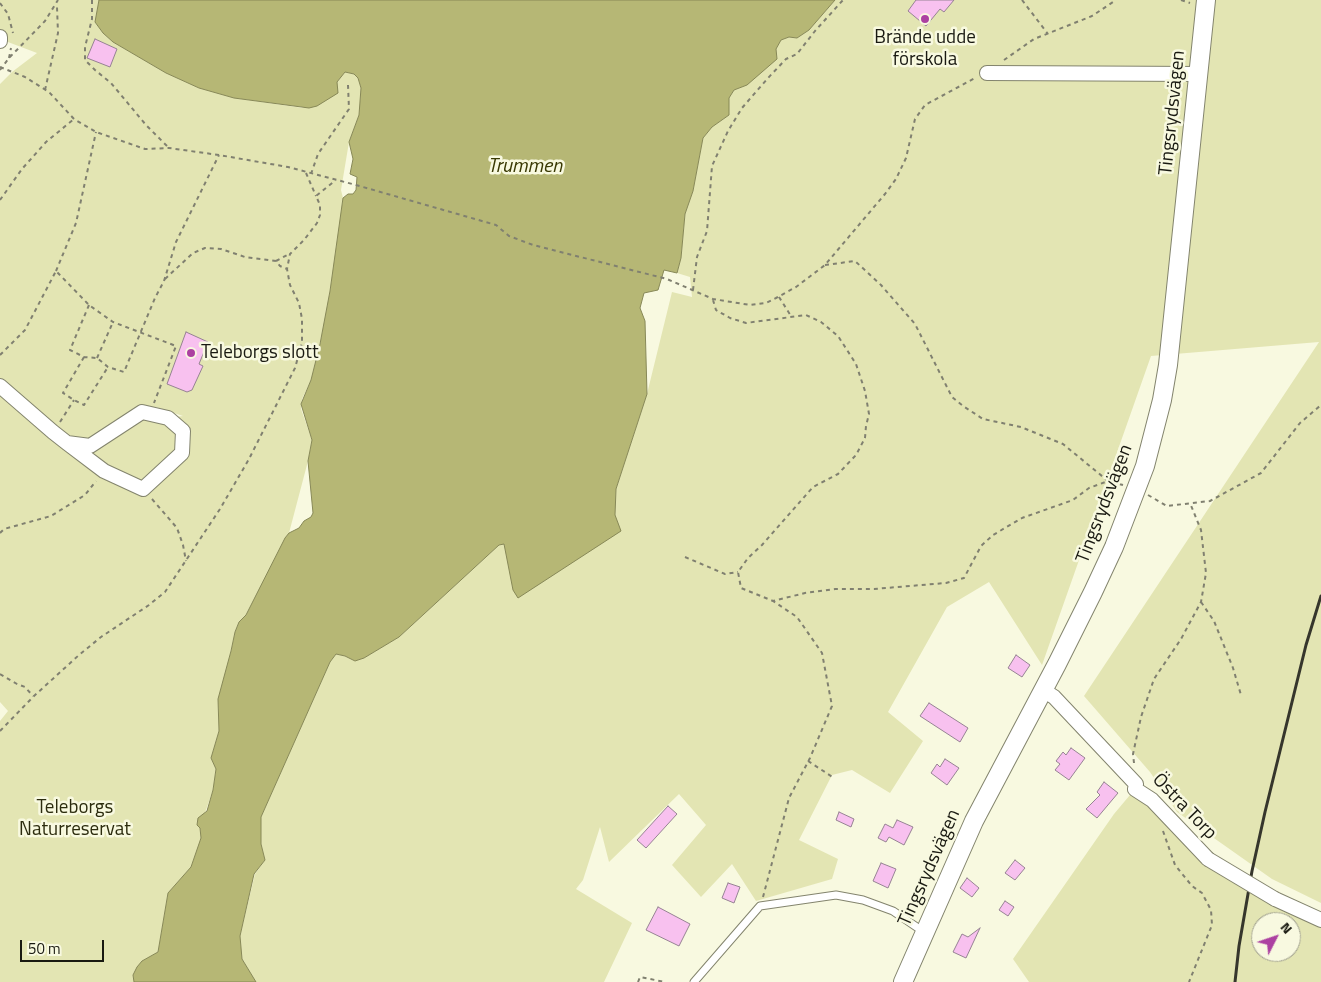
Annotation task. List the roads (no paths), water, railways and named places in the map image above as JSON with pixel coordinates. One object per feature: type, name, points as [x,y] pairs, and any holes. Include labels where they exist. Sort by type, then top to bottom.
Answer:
[{"type":"street","name":"Tingsrydsvägen","points":[[903,982],[974,820],[1057,664],[1102,574],[1145,466],[1162,400],[1168,365],[1206,0]]},
{"type":"street","points":[[0,37],[0,42]]},
{"type":"street","points":[[987,73],[1199,74]]},
{"type":"street","points":[[0,386],[53,432],[67,443],[104,471],[143,490],[182,453],[182,431],[168,418],[142,412],[90,446],[67,443]]},
{"type":"street","name":"Östra Torp","points":[[1043,690],[1054,697],[1136,784],[1135,789],[1152,800],[1208,859],[1275,899],[1321,920]]},
{"type":"lane","points":[[694,982],[760,906],[836,895],[863,900],[893,911],[924,932]]},
{"type":"water","name":"Trummen","points":[[99,0],[835,0],[809,30],[797,38],[789,37],[781,40],[776,49],[777,59],[747,85],[734,90],[729,98],[729,115],[712,127],[703,138],[693,191],[685,214],[681,258],[677,273],[664,270],[658,290],[644,293],[640,308],[645,321],[647,394],[616,489],[615,515],[621,531],[518,598],[513,590],[504,544],[499,545],[399,637],[364,658],[355,661],[336,654],[330,662],[261,817],[261,844],[265,860],[254,874],[240,936],[242,959],[256,982],[134,982],[133,975],[142,961],[158,952],[168,893],[191,867],[201,838],[200,828],[197,825],[198,818],[207,811],[213,790],[216,769],[211,758],[219,731],[218,699],[235,632],[239,622],[246,615],[285,538],[289,533],[299,528],[313,513],[308,461],[312,440],[301,404],[311,380],[320,344],[330,291],[343,198],[348,194],[353,194],[356,190],[357,177],[350,174],[353,159],[349,142],[359,115],[361,88],[358,78],[354,74],[345,72],[337,82],[338,93],[317,106],[309,108],[234,98],[199,88],[166,73],[113,42],[95,22]]},
{"type":"railway","points":[[1235,982],[1252,871],[1265,812],[1306,645],[1321,596]]},
{"type":"place","name":"Brände udde förskola","points":[[925,19]]},
{"type":"place","name":"Teleborgs slott","points":[[191,353]]},
{"type":"park label","name":"Teleborgs Naturreservat","points":[[75,819]]}]
